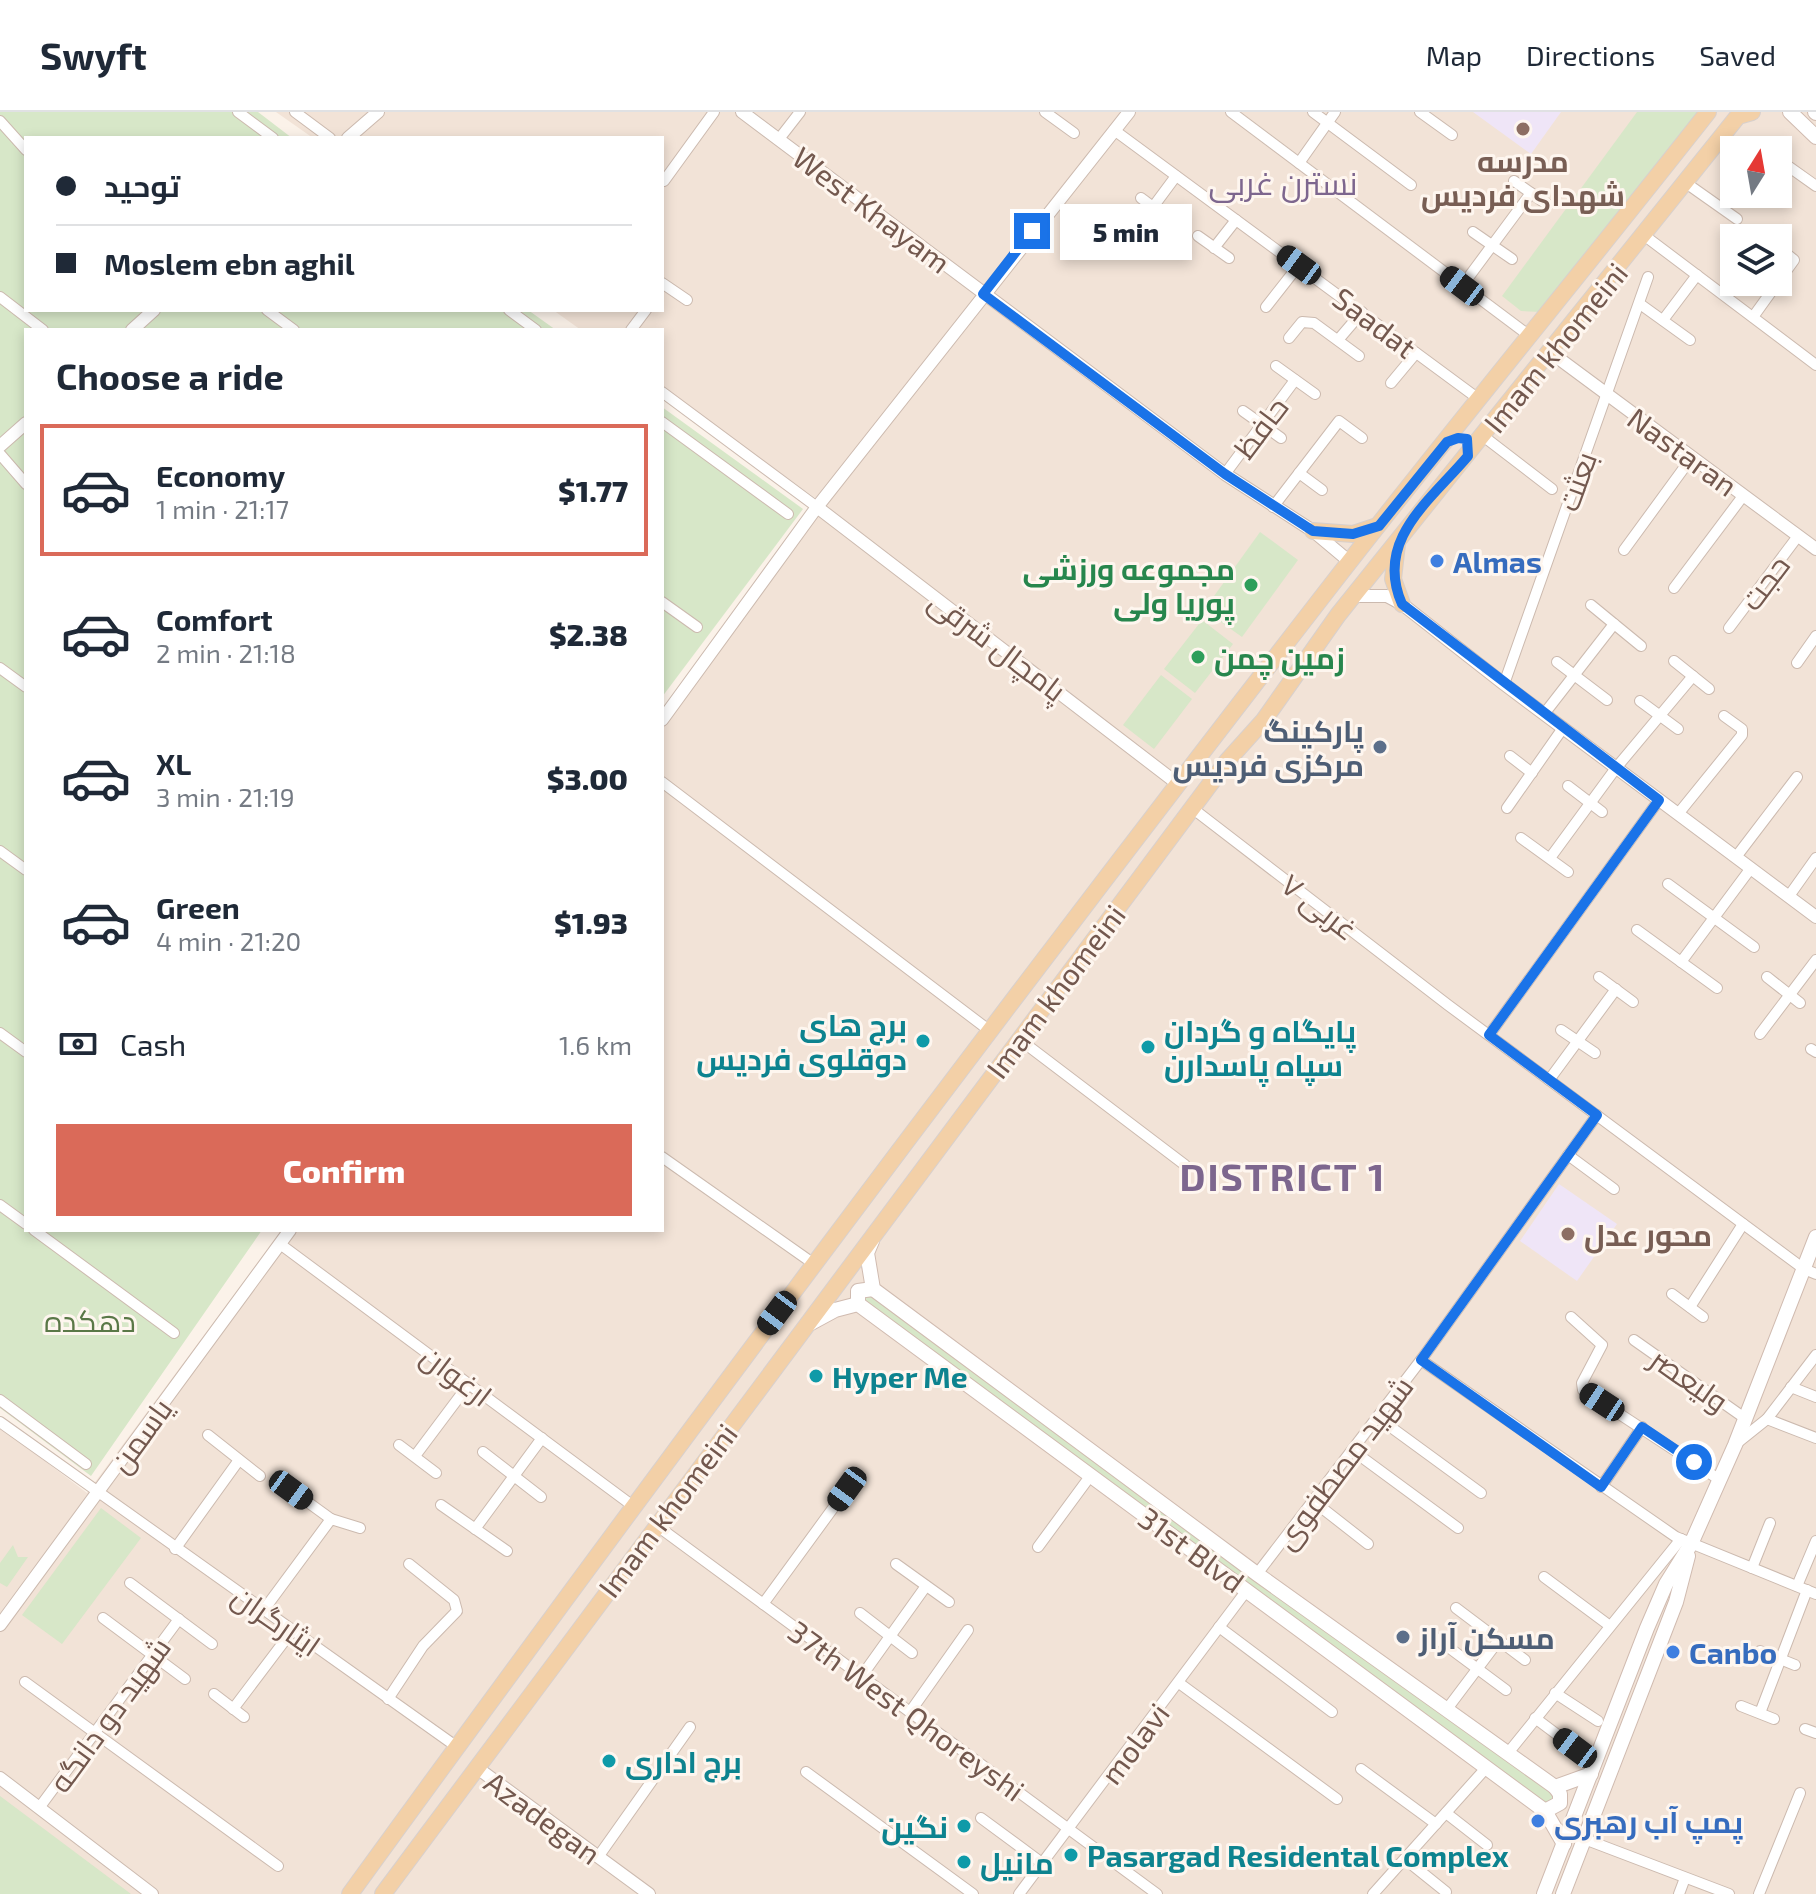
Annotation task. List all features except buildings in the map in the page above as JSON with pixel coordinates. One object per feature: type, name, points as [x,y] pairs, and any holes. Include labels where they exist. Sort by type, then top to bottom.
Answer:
[{"type":"main road","name":"Imam khomeini","points":[[350,1894],[718,1391],[1178,784],[1350,562],[1708,112]]},
{"type":"main road","points":[[1790,112],[1816,137]]},
{"type":"main road","name":"Imam khomeini","points":[[383,1894],[1192,808],[1264,720],[1352,596],[1743,113]]},
{"type":"main road","points":[[1447,442],[1467,439],[1468,456]]},
{"type":"main road","points":[[1313,531],[1353,534],[1379,526]]},
{"type":"main road","points":[[1398,539],[1393,579],[1402,604]]},
{"type":"main road","points":[[1243,700],[1245,716],[1264,720]]},
{"type":"main road","points":[[801,1330],[835,1310],[858,1304],[858,1291],[873,1289],[867,1253],[874,1233]]},
{"type":"main road","points":[[1544,1894],[1662,1591],[1720,1480],[1810,1271],[1816,1237]]},
{"type":"main road","name":"31st Blvd","points":[[873,1289],[1257,1574],[1555,1787]]},
{"type":"main road","name":"31st Blvd","points":[[858,1304],[1545,1811],[1564,1844]]},
{"type":"main road","points":[[738,1365],[743,1380],[760,1385]]},
{"type":"main road","points":[[718,1391],[735,1395],[742,1409]]},
{"type":"main road","points":[[1563,1894],[1587,1840],[1678,1597],[1686,1541]]},
{"type":"main road","points":[[1662,1591],[1672,1589],[1678,1597]]},
{"type":"main road","points":[[1545,1811],[1560,1803],[1560,1794],[1555,1787],[1593,1769]]},
{"type":"street","points":[[238,112],[270,136]]},
{"type":"street","points":[[295,112],[327,136]]},
{"type":"street","points":[[350,136],[378,112]]},
{"type":"street","points":[[664,181],[714,112]]},
{"type":"street","name":"West Khayam","points":[[742,112],[1225,474],[1313,531],[1350,562]]},
{"type":"street","points":[[779,139],[800,112]]},
{"type":"street","points":[[1045,112],[1059,116],[1074,133]]},
{"type":"street","points":[[664,717],[817,507],[1129,112]]},
{"type":"street","points":[[1231,112],[1531,337]]},
{"type":"street","points":[[1313,112],[1411,185]]},
{"type":"street","points":[[1299,163],[1335,112]]},
{"type":"street","points":[[1420,112],[1452,135]]},
{"type":"street","points":[[0,121],[24,148]]},
{"type":"street","name":"Saadat","points":[[1114,130],[1480,400]]},
{"type":"street","points":[[1792,169],[1816,186]]},
{"type":"street","points":[[1153,207],[1176,176]]},
{"type":"street","points":[[1514,181],[1548,205]]},
{"type":"street","points":[[1686,183],[1737,219]]},
{"type":"street","points":[[1462,286],[1531,193]]},
{"type":"street","points":[[1141,198],[1177,225]]},
{"type":"street","points":[[1214,248],[1236,220]]},
{"type":"street","points":[[1473,232],[1512,259]]},
{"type":"street","points":[[1198,236],[1229,258]]},
{"type":"street","points":[[1645,236],[1816,365]]},
{"type":"street","points":[[1266,307],[1299,265]]},
{"type":"street","points":[[1663,320],[1697,275]]},
{"type":"street","name":"بعثت","points":[[1504,684],[1648,277]]},
{"type":"street","points":[[664,287],[687,300]]},
{"type":"street","points":[[1753,317],[1768,296]]},
{"type":"street","points":[[0,297],[40,328]]},
{"type":"street","points":[[1640,304],[1690,340]]},
{"type":"street","points":[[134,328],[152,312]]},
{"type":"street","points":[[270,312],[291,328]]},
{"type":"street","points":[[512,312],[533,328]]},
{"type":"street","points":[[1338,340],[1362,312]]},
{"type":"street","points":[[1289,338],[1302,322],[1314,323],[1359,356]]},
{"type":"street","name":"Nastaran","points":[[1550,352],[1816,549]]},
{"type":"street","points":[[1391,383],[1416,353]]},
{"type":"street","points":[[1276,366],[1315,394]]},
{"type":"street","name":"حافظ","points":[[1225,474],[1295,380]]},
{"type":"street","points":[[664,393],[817,507]]},
{"type":"street","points":[[1243,411],[1281,438]]},
{"type":"street","points":[[1273,507],[1339,421],[1362,438]]},
{"type":"street","points":[[664,423],[788,514]]},
{"type":"street","points":[[0,446],[24,425]]},
{"type":"street","points":[[1483,436],[1552,489]]},
{"type":"street","points":[[0,454],[24,482]]},
{"type":"street","points":[[1624,550],[1692,457]]},
{"type":"street","points":[[1299,473],[1322,490]]},
{"type":"street","points":[[1674,588],[1743,496]]},
{"type":"street","name":"پامچال شرقی","points":[[817,507],[1178,784]]},
{"type":"street","name":"حجت","points":[[1729,628],[1798,536]]},
{"type":"street","points":[[1352,596],[1387,596],[1402,604],[1816,917]]},
{"type":"street","points":[[664,603],[697,627]]},
{"type":"street","points":[[1591,605],[1641,646]]},
{"type":"street","points":[[1544,714],[1614,624]]},
{"type":"street","points":[[1797,663],[1816,636]]},
{"type":"street","points":[[1674,661],[1709,689]]},
{"type":"street","points":[[1557,662],[1607,700]]},
{"type":"street","points":[[0,668],[24,686]]},
{"type":"street","points":[[1550,858],[1616,768],[1693,676]]},
{"type":"street","points":[[1640,701],[1678,729]]},
{"type":"street","points":[[1678,814],[1742,735],[1742,729],[1724,716]]},
{"type":"street","points":[[1507,808],[1563,728]]},
{"type":"street","points":[[1510,756],[1532,773]]},
{"type":"street","points":[[1736,857],[1797,777]]},
{"type":"street","points":[[664,784],[990,1031]]},
{"type":"street","points":[[1568,786],[1602,812]]},
{"type":"street","points":[[1489,1035],[1659,800]]},
{"type":"street","name":"۷ غربی","points":[[1192,808],[1448,1005],[1810,1271]]},
{"type":"street","points":[[1521,838],[1568,872]]},
{"type":"street","points":[[0,851],[24,869]]},
{"type":"street","points":[[1789,896],[1816,858]]},
{"type":"street","points":[[1681,962],[1751,868]]},
{"type":"street","points":[[1668,884],[1754,947]]},
{"type":"street","points":[[1637,930],[1717,988]]},
{"type":"street","points":[[1760,1034],[1816,960]]},
{"type":"street","points":[[1599,977],[1633,1002]]},
{"type":"street","points":[[1767,977],[1800,1003]]},
{"type":"street","points":[[1549,1080],[1616,989]]},
{"type":"street","points":[[1561,1030],[1595,1053]]},
{"type":"street","points":[[0,1033],[24,1051]]},
{"type":"street","points":[[1019,1039],[1185,1165]]},
{"type":"street","name":"شهید مصطفوی","points":[[1257,1574],[1421,1360],[1597,1115]]},
{"type":"street","points":[[1568,1155],[1614,1189]]},
{"type":"street","points":[[664,1158],[814,1264]]},
{"type":"street","points":[[0,1205],[24,1223]]},
{"type":"street","points":[[1690,1307],[1743,1224]]},
{"type":"street","points":[[37,1232],[174,1333]]},
{"type":"street","name":"یاسمن","points":[[0,1625],[289,1232]]},
{"type":"street","name":"ارغوان","points":[[280,1244],[633,1506]]},
{"type":"street","points":[[1672,1294],[1703,1317]]},
{"type":"street","points":[[1571,1317],[1602,1345],[1581,1387],[1720,1480]]},
{"type":"street","name":"ولیعصر","points":[[1634,1340],[1746,1419]]},
{"type":"street","points":[[1735,1445],[1767,1419],[1816,1355]]},
{"type":"street","points":[[1421,1360],[1601,1487],[1686,1541],[1807,1590]]},
{"type":"street","points":[[415,1456],[469,1384]]},
{"type":"street","points":[[1791,1387],[1816,1397]]},
{"type":"street","points":[[0,1400],[86,1464]]},
{"type":"street","points":[[1377,1417],[1481,1493]]},
{"type":"street","points":[[1767,1419],[1816,1438]]},
{"type":"street","name":"ایثارگران","points":[[1,1424],[457,1747]]},
{"type":"street","points":[[1601,1487],[1642,1427]]},
{"type":"street","points":[[208,1435],[260,1476]]},
{"type":"street","points":[[475,1529],[542,1438]]},
{"type":"street","points":[[399,1445],[436,1473]]},
{"type":"street","points":[[1352,1450],[1458,1528]]},
{"type":"street","points":[[483,1452],[541,1497]]},
{"type":"street","points":[[175,1549],[239,1460]]},
{"type":"street","points":[[1038,1547],[1091,1475]]},
{"type":"street","points":[[763,1604],[847,1489]]},
{"type":"street","points":[[291,1490],[331,1519],[360,1528]]},
{"type":"street","points":[[1313,1501],[1368,1544]]},
{"type":"street","points":[[441,1505],[507,1551]]},
{"type":"street","points":[[263,1611],[331,1519]]},
{"type":"street","points":[[1752,1568],[1770,1523]]},
{"type":"street","name":"37th West Qhoreyshi","points":[[656,1525],[1157,1894]]},
{"type":"street","points":[[1508,1753],[1645,1584],[1686,1541]]},
{"type":"street","points":[[1760,1713],[1807,1590],[1816,1541]]},
{"type":"street","points":[[388,1699],[423,1646],[457,1611],[454,1600],[409,1564]]},
{"type":"street","points":[[896,1564],[949,1602]]},
{"type":"street","points":[[1544,1577],[1610,1626]]},
{"type":"street","points":[[130,1583],[212,1644]]},
{"type":"street","points":[[1645,1584],[1662,1591]]},
{"type":"street","points":[[861,1677],[926,1586]]},
{"type":"street","name":"molavi","points":[[1019,1894],[1247,1590]]},
{"type":"street","points":[[1456,1608],[1525,1660]]},
{"type":"street","points":[[860,1613],[912,1653]]},
{"type":"street","points":[[103,1618],[185,1679]]},
{"type":"street","name":"شهید دو دانگه","points":[[39,1808],[179,1619]]},
{"type":"street","points":[[1219,1627],[1332,1712]]},
{"type":"street","points":[[910,1712],[968,1630]]},
{"type":"street","points":[[233,1709],[292,1631]]},
{"type":"street","points":[[1436,1638],[1506,1690]]},
{"type":"street","points":[[1447,1709],[1499,1640]]},
{"type":"street","points":[[1760,1651],[1795,1665]]},
{"type":"street","points":[[25,1682],[278,1866]]},
{"type":"street","points":[[1179,1683],[1337,1799]]},
{"type":"street","points":[[1555,1693],[1598,1721]]},
{"type":"street","points":[[214,1694],[244,1717]]},
{"type":"street","points":[[1741,1706],[1774,1719]]},
{"type":"street","points":[[1535,1718],[1593,1769]]},
{"type":"street","points":[[598,1857],[690,1727]]},
{"type":"street","points":[[1805,1729],[1816,1733]]},
{"type":"street","name":"Azadegan","points":[[476,1767],[649,1894]]},
{"type":"street","points":[[1378,1891],[1486,1768]]},
{"type":"street","points":[[1361,1769],[1436,1824]]},
{"type":"street","points":[[806,1772],[973,1894]]},
{"type":"street","points":[[0,1778],[152,1894]]},
{"type":"street","points":[[1759,1894],[1800,1793]]},
{"type":"street","points":[[1446,1813],[1487,1845]]},
{"type":"street","points":[[981,1818],[1042,1863]]},
{"type":"street","points":[[1587,1840],[1729,1894]]},
{"type":"street","points":[[1405,1859],[1446,1892]]},
{"type":"street","points":[[1679,1894],[1685,1878]]},
{"type":"shaded area","points":[[276,112],[1816,112],[1816,1894],[0,1894],[0,1427],[87,1493],[281,1232],[664,1232],[664,716],[821,502],[664,389],[664,328],[578,328],[556,312],[664,312],[664,136],[310,136]]},
{"type":"shaded area","name":"مدرسه شهدای فردیس","points":[[1473,112],[1561,112],[1531,154]]},
{"type":"shaded area","name":"محور عدل","points":[[1559,1184],[1617,1224],[1577,1281],[1520,1241]]},
{"type":"green space","name":"دهکده","points":[[0,112],[258,112],[289,136],[24,136],[24,312],[531,312],[553,328],[24,328],[24,1232],[261,1232],[91,1476],[0,1408]]},
{"type":"green space","points":[[1637,112],[1698,112],[1541,312],[1521,311],[1502,296]]},
{"type":"green space","points":[[664,408],[803,509],[664,694]]},
{"type":"green space","name":"مجموعه ورزشی پوریا ولی","points":[[1260,532],[1298,560],[1242,637],[1204,610]]},
{"type":"green space","name":"زمین چمن","points":[[1202,620],[1233,644],[1195,693],[1164,669]]},
{"type":"green space","name":"زمین چمن","points":[[1161,675],[1192,699],[1154,749],[1123,725]]},
{"type":"green space","points":[[866,1291],[1555,1794],[1554,1800],[1544,1804],[861,1302]]},
{"type":"green space","points":[[101,1508],[141,1538],[62,1644],[22,1615]]},
{"type":"green space","points":[[13,1545],[18,1557],[28,1557],[7,1587],[0,1583],[0,1563]]},
{"type":"green space","points":[[0,1796],[131,1894],[0,1894]]},
{"type":"place","name":"مدرسه شهدای فردیس","points":[[1523,129]]},
{"type":"place","name":"Almas","points":[[1437,561]]},
{"type":"place","name":"مجموعه ورزشی پوریا ولی","points":[[1251,585]]},
{"type":"place","name":"زمین چمن","points":[[1198,657]]},
{"type":"place","name":"پارکینگ مرکزی فردیس","points":[[1380,747]]},
{"type":"place","name":"برج های دوقلوی فردیس","points":[[923,1041]]},
{"type":"place","name":"پایگاه و گردان سپاه پاسدارن","points":[[1148,1047]]},
{"type":"place","name":"محور عدل","points":[[1568,1234]]},
{"type":"place","name":"Hyper Me","points":[[816,1376]]},
{"type":"place","name":"مسکن آراز","points":[[1403,1637]]},
{"type":"place","name":"Canbo","points":[[1673,1652]]},
{"type":"place","name":"برج اداری","points":[[609,1761]]},
{"type":"place","name":"پمپ آب رهبری","points":[[1538,1821]]},
{"type":"place","name":"نگین","points":[[964,1826]]},
{"type":"place","name":"Pasargad Residental Complex","points":[[1071,1855]]},
{"type":"place","name":"مانیل","points":[[964,1862]]},
{"type":"district","name":"نسترن غربی","points":[[1283,182]]},
{"type":"district","name":"DISTRICT 1","points":[[1283,1176]]},
{"type":"route","points":[[1032,231],[983,294],[1225,474],[1313,531],[1353,534],[1379,526],[1447,442],[1467,439],[1468,456],[1398,539],[1393,579],[1402,604],[1659,800],[1489,1035],[1597,1115],[1421,1360],[1601,1487],[1642,1427],[1694,1462]]}]
